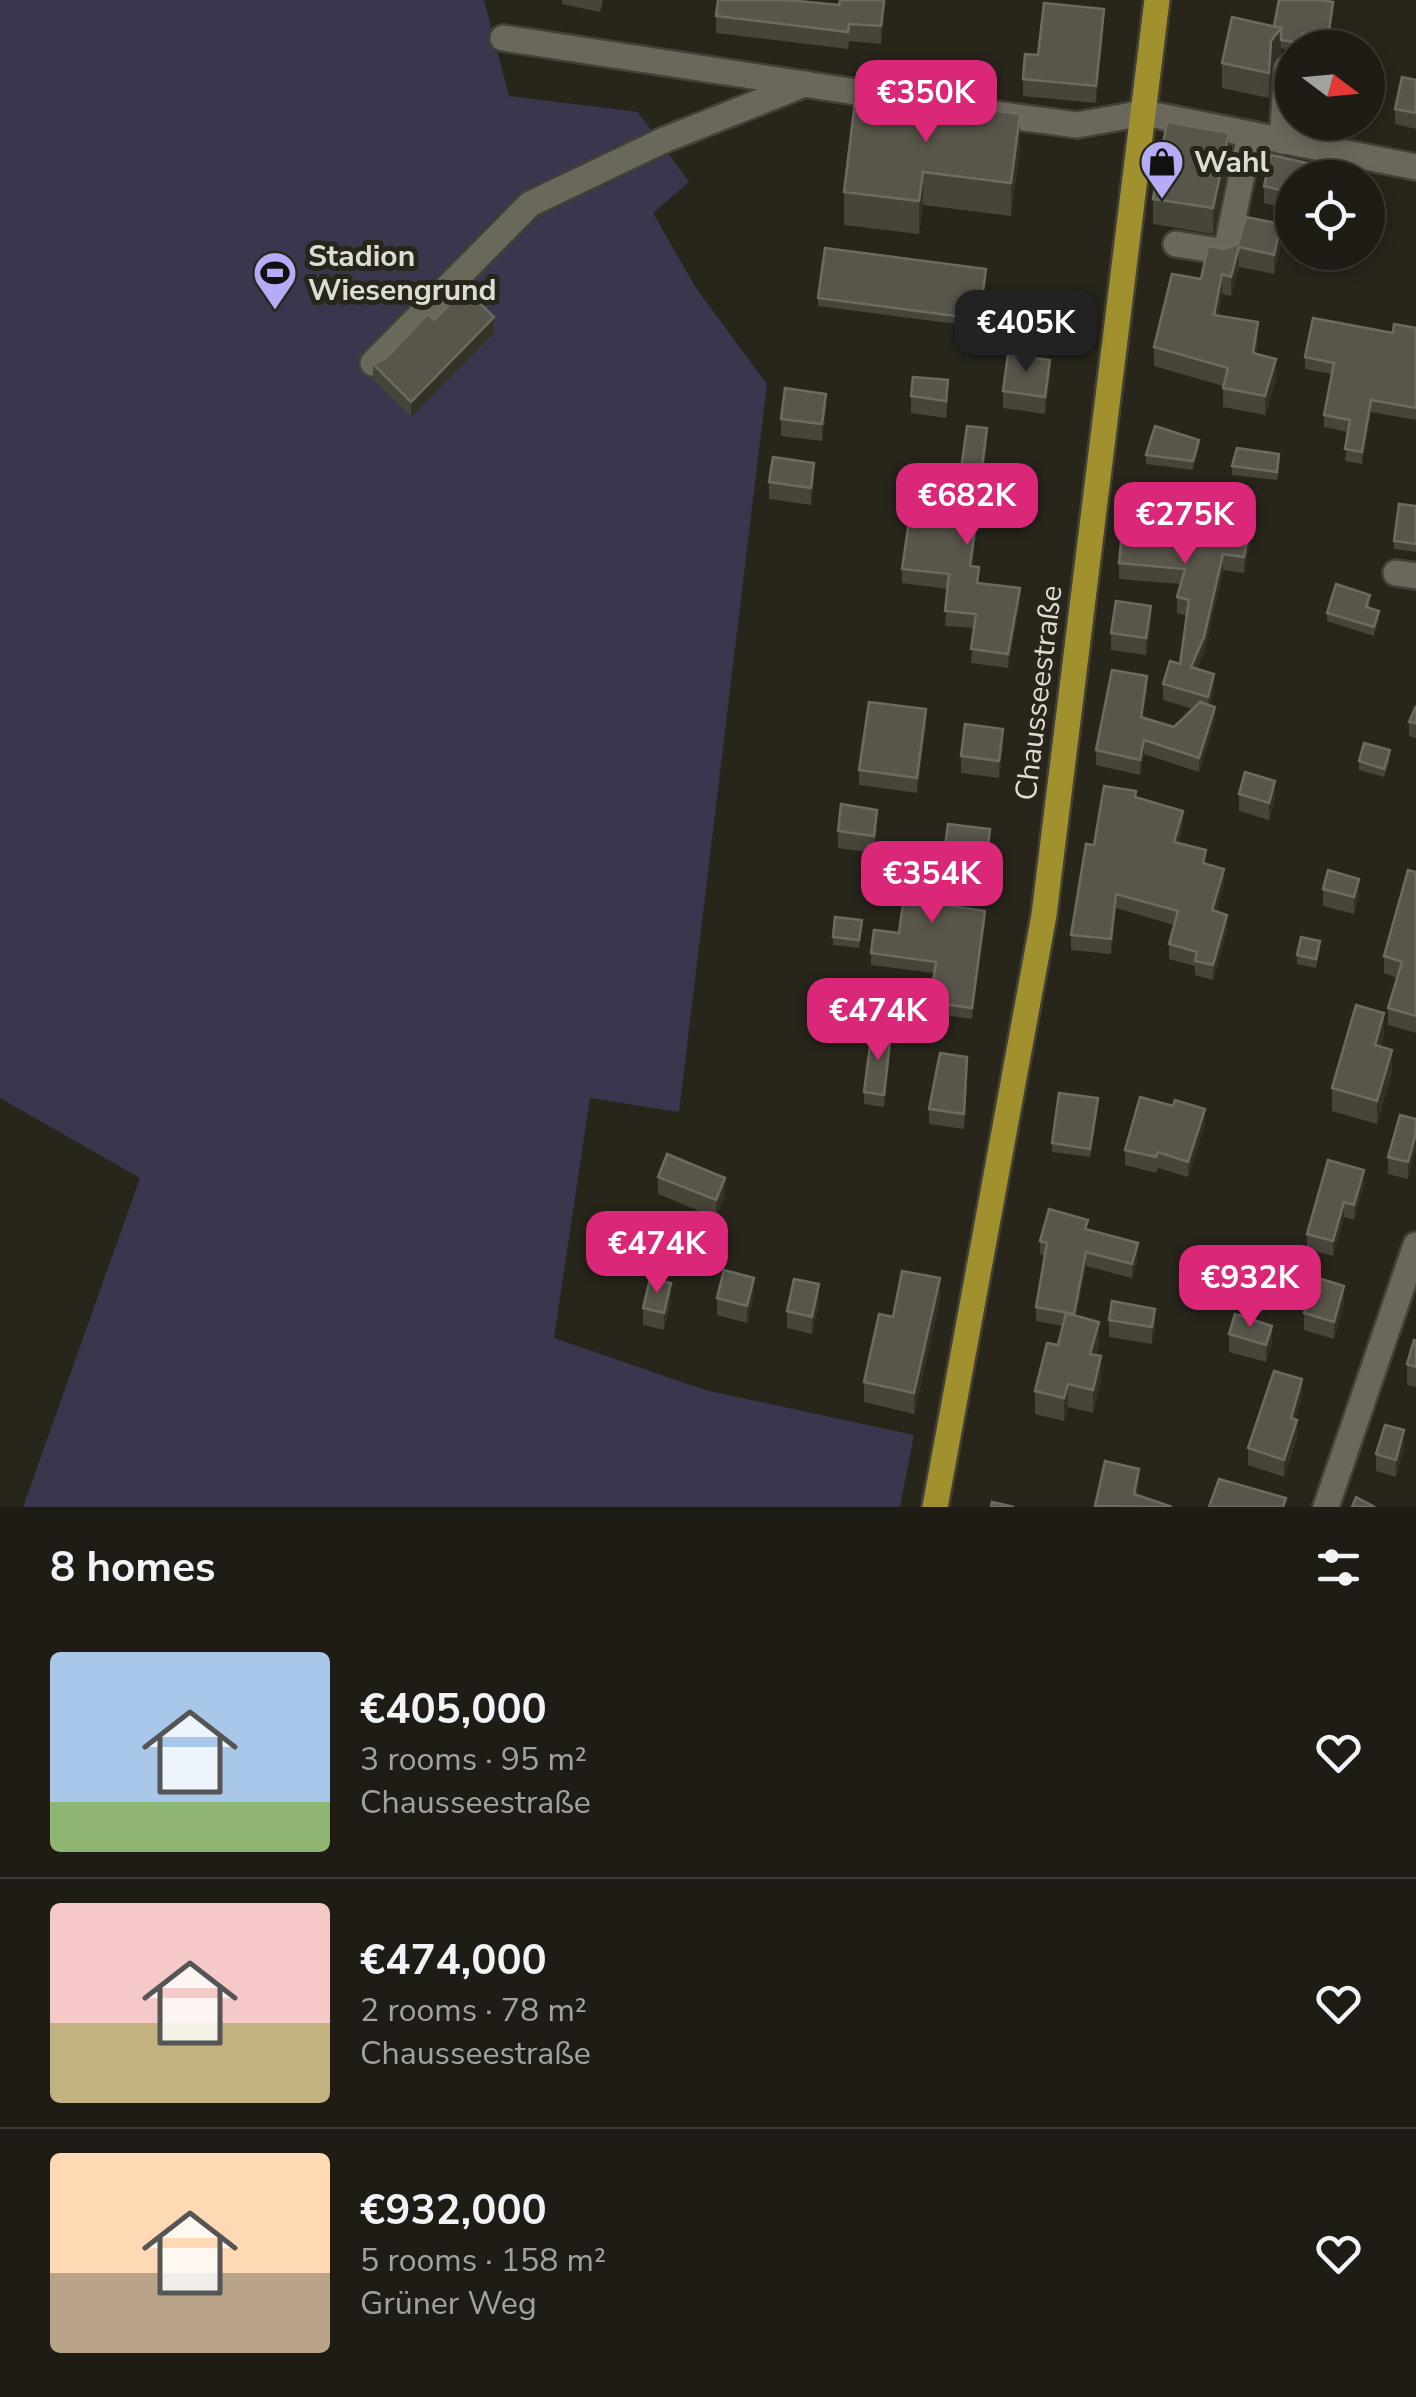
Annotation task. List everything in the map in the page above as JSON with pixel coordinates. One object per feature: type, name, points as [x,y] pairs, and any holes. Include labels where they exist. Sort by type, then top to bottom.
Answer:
[{"type":"main road","name":"Chausseestraße","points":[[935,1507],[1044,914],[1157,0]]},
{"type":"street","points":[[503,38],[1077,124],[1144,114],[1416,166]]},
{"type":"street","points":[[374,363],[530,204],[664,140],[805,84]]},
{"type":"street","points":[[1176,244],[1226,252],[1250,135]]},
{"type":"street","points":[[1326,1507],[1416,1246]]},
{"type":"shaded area","points":[[0,0],[484,0],[509,96],[638,112],[689,182],[653,213],[696,288],[767,384],[679,1112],[590,1098],[554,1338],[705,1390],[914,1435],[900,1507],[23,1507],[140,1178],[0,1098]]},
{"type":"building","points":[[718,0],[839,5],[840,0],[884,0],[881,26],[849,24],[848,32],[716,16]]},
{"type":"building","points":[[1279,0],[1333,2],[1329,30],[1281,30],[1274,26]]},
{"type":"building","points":[[1044,3],[1104,9],[1096,86],[1023,79],[1025,54],[1038,55]]},
{"type":"building","points":[[1232,17],[1281,28],[1275,30],[1271,41],[1269,73],[1222,63]]},
{"type":"building","points":[[1402,77],[1416,80],[1416,113],[1395,109]]},
{"type":"building","points":[[856,94],[1020,114],[1011,183],[923,172],[919,201],[844,192]]},
{"type":"building","points":[[1167,122],[1229,133],[1213,208],[1153,199]]},
{"type":"building","points":[[1271,155],[1294,160],[1275,160],[1275,189],[1264,186]]},
{"type":"building","points":[[1246,217],[1275,223],[1274,255],[1239,247],[1231,277],[1222,274],[1214,315],[1258,322],[1253,353],[1276,359],[1265,396],[1223,388],[1228,368],[1154,347],[1172,274],[1201,279],[1208,246],[1224,249],[1238,244]]},
{"type":"building","points":[[825,248],[986,269],[979,319],[818,298]]},
{"type":"building","points":[[465,289],[494,317],[411,402],[373,364],[385,359],[428,314],[434,320]]},
{"type":"building","points":[[1313,318],[1393,333],[1394,324],[1416,328],[1416,408],[1371,400],[1362,452],[1345,449],[1350,420],[1324,415],[1334,363],[1305,357]]},
{"type":"building","points":[[1008,354],[1050,360],[1045,397],[1003,391]]},
{"type":"building","points":[[913,377],[948,380],[946,401],[911,396]]},
{"type":"building","points":[[785,388],[826,394],[822,424],[781,419]]},
{"type":"building","points":[[967,426],[987,428],[982,467],[1020,473],[1015,503],[979,498],[970,566],[979,567],[977,583],[1020,588],[1008,654],[971,649],[976,614],[945,611],[949,574],[902,569],[911,508],[955,513]]},
{"type":"building","points":[[1155,426],[1199,440],[1193,461],[1146,455]]},
{"type":"building","points":[[1237,448],[1279,454],[1277,472],[1232,466]]},
{"type":"building","points":[[773,457],[814,463],[811,488],[769,482]]},
{"type":"building","points":[[1125,501],[1252,515],[1244,557],[1223,554],[1204,637],[1191,667],[1214,674],[1208,697],[1163,684],[1170,661],[1180,664],[1189,600],[1177,597],[1185,569],[1119,563]]},
{"type":"building","points":[[1399,504],[1416,506],[1416,544],[1394,541]]},
{"type":"building","points":[[1336,584],[1370,595],[1366,607],[1379,611],[1374,627],[1327,613]]},
{"type":"building","points":[[1116,601],[1151,606],[1146,638],[1111,633]]},
{"type":"building","points":[[1112,670],[1147,676],[1141,717],[1174,727],[1200,702],[1215,707],[1199,758],[1144,740],[1140,760],[1096,750]]},
{"type":"building","points":[[869,702],[926,709],[917,778],[859,770]]},
{"type":"building","points":[[965,724],[1003,729],[999,761],[961,756]]},
{"type":"building","points":[[1364,743],[1390,750],[1384,769],[1359,761]]},
{"type":"building","points":[[1245,772],[1275,781],[1269,803],[1239,794]]},
{"type":"building","points":[[1104,786],[1136,791],[1135,797],[1183,811],[1174,842],[1206,850],[1203,863],[1224,869],[1212,910],[1227,915],[1213,965],[1195,961],[1197,952],[1169,944],[1178,911],[1116,894],[1111,939],[1071,935],[1086,844],[1094,845]]},
{"type":"building","points":[[841,804],[877,810],[874,836],[838,831]]},
{"type":"building","points":[[948,824],[990,829],[987,852],[945,847]]},
{"type":"building","points":[[868,846],[950,858],[939,904],[985,911],[972,1008],[930,1002],[936,962],[871,953],[874,930],[899,933],[907,874],[865,866]]},
{"type":"building","points":[[1328,870],[1359,879],[1354,897],[1323,889]]},
{"type":"building","points":[[1408,870],[1416,872],[1416,1016],[1388,1008],[1402,962],[1384,956]]},
{"type":"building","points":[[835,917],[862,920],[859,940],[833,937]]},
{"type":"building","points":[[1301,937],[1320,941],[1316,959],[1297,955]]},
{"type":"building","points":[[1356,1005],[1384,1013],[1375,1045],[1392,1050],[1377,1101],[1332,1088]]},
{"type":"building","points":[[872,1030],[891,1032],[884,1095],[864,1092]]},
{"type":"building","points":[[940,1053],[967,1057],[964,1114],[929,1109]]},
{"type":"building","points":[[1059,1093],[1098,1098],[1090,1149],[1052,1143]]},
{"type":"building","points":[[1140,1097],[1173,1106],[1175,1100],[1205,1109],[1188,1162],[1158,1152],[1156,1157],[1125,1150]]},
{"type":"building","points":[[1400,1115],[1416,1119],[1408,1162],[1388,1157]]},
{"type":"building","points":[[667,1154],[725,1178],[716,1200],[658,1177]]},
{"type":"building","points":[[1328,1160],[1364,1170],[1354,1205],[1344,1202],[1333,1241],[1307,1234]]},
{"type":"building","points":[[1049,1209],[1088,1220],[1085,1229],[1138,1243],[1132,1264],[1086,1252],[1074,1314],[1036,1307],[1047,1243],[1040,1241]]},
{"type":"building","points":[[724,1270],[754,1278],[747,1306],[717,1298]]},
{"type":"building","points":[[902,1271],[940,1278],[914,1393],[864,1382],[879,1314],[893,1317]]},
{"type":"building","points":[[1315,1277],[1344,1286],[1334,1322],[1304,1313]]},
{"type":"building","points":[[650,1279],[671,1283],[664,1313],[643,1308]]},
{"type":"building","points":[[794,1279],[819,1284],[812,1317],[787,1311]]},
{"type":"building","points":[[1112,1301],[1155,1309],[1152,1327],[1109,1320]]},
{"type":"building","points":[[1066,1313],[1099,1322],[1090,1354],[1101,1356],[1093,1390],[1068,1384],[1064,1398],[1035,1391],[1047,1343],[1058,1345]]},
{"type":"building","points":[[1235,1314],[1272,1326],[1266,1345],[1229,1334]]},
{"type":"building","points":[[1416,1341],[1416,1367],[1407,1364]]},
{"type":"building","points":[[1274,1371],[1302,1379],[1291,1418],[1297,1420],[1284,1460],[1248,1448]]},
{"type":"building","points":[[1385,1425],[1404,1430],[1396,1460],[1376,1454]]},
{"type":"building","points":[[1105,1461],[1139,1469],[1134,1494],[1172,1507],[1095,1506]]},
{"type":"building","points":[[1219,1479],[1286,1498],[1283,1507],[1209,1507]]},
{"type":"building","points":[[1356,1497],[1375,1507],[1352,1507]]},
{"type":"place","name":"Wahl","points":[[1162,200]]},
{"type":"place","name":"Stadion Wiesengrund","points":[[275,311]]}]
